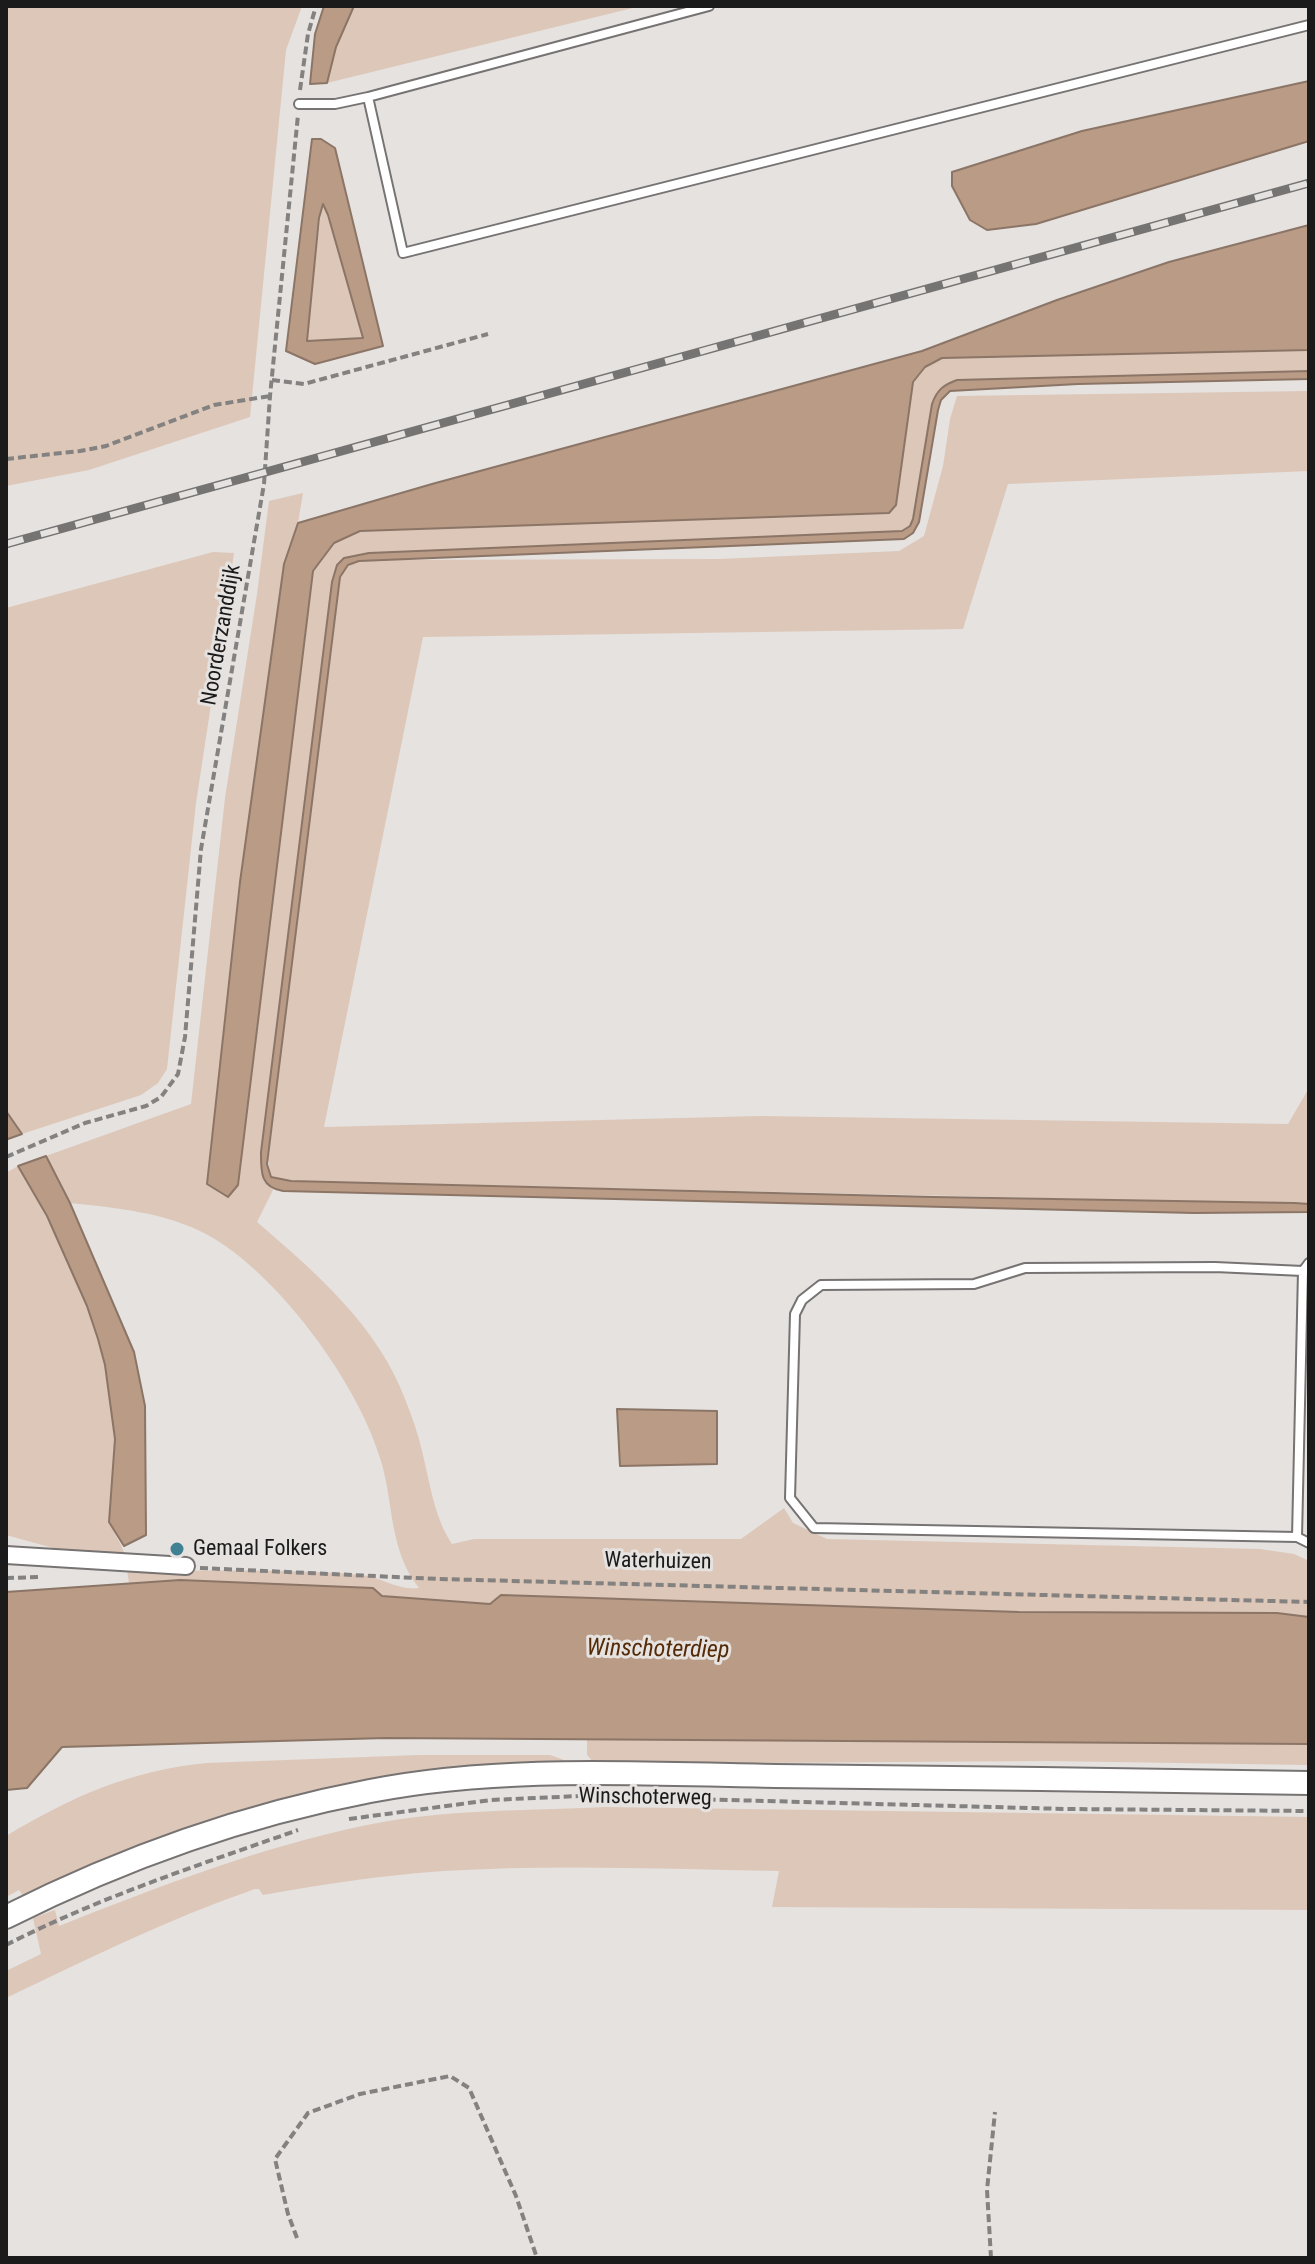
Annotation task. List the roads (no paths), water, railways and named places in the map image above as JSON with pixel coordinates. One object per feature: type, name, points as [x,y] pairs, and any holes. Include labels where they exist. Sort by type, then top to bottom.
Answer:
[{"type":"main road","name":"Winschoterweg","points":[[6,1917],[95,1876],[249,1819],[371,1791],[445,1780],[578,1773],[1309,1783]]},
{"type":"street","points":[[6,1555],[186,1566]]},
{"type":"lane","points":[[299,104],[335,104],[368,97],[709,6]]},
{"type":"lane","points":[[368,97],[403,253],[1309,25]]},
{"type":"lane","points":[[1297,1537],[1304,1494],[1306,1267],[1025,1268],[974,1284],[821,1285],[802,1300],[795,1314],[790,1498],[814,1528],[1297,1537],[1309,1543]]},
{"type":"water","points":[[324,6],[354,6],[336,47],[327,83],[310,84],[315,34]]},
{"type":"water","points":[[1309,81],[1309,141],[1036,224],[987,230],[970,220],[952,186],[952,172],[1082,131]]},
{"type":"water","points":[[312,139],[321,139],[335,148],[383,346],[315,364],[286,351]],"holes":[[[323,204],[363,338],[307,341]]]},
{"type":"water","points":[[1309,225],[1309,350],[942,358],[925,367],[913,382],[896,505],[889,513],[360,531],[334,543],[313,571],[238,1185],[228,1197],[207,1184],[240,882],[284,564],[298,523],[922,351],[1169,262]]},
{"type":"water","points":[[1309,371],[1309,379],[1078,384],[950,391],[941,400],[938,410],[919,522],[913,533],[904,539],[359,561],[348,565],[340,577],[267,1164],[271,1177],[291,1181],[1295,1203],[1309,1204],[1309,1212],[1194,1213],[283,1191],[266,1182],[261,1152],[332,582],[337,565],[344,558],[369,553],[902,531],[910,526],[913,519],[932,404],[944,386],[957,380]]},
{"type":"water","points":[[6,1111],[22,1134],[8,1139],[6,1137]]},
{"type":"water","points":[[46,1156],[70,1203],[134,1352],[145,1406],[146,1535],[124,1546],[109,1522],[115,1439],[105,1365],[98,1339],[87,1306],[47,1216],[18,1166]]},
{"type":"water","points":[[617,1409],[717,1411],[717,1464],[620,1466]]},
{"type":"water","name":"Winschoterdiep","points":[[180,1580],[373,1588],[382,1596],[490,1604],[501,1595],[1019,1612],[1277,1613],[1309,1617],[1309,1744],[386,1738],[62,1747],[27,1788],[6,1790],[6,1592]]},
{"type":"railway","points":[[6,544],[1309,183]]},
{"type":"place","name":"Gemaal Folkers","points":[[177,1549]]}]
